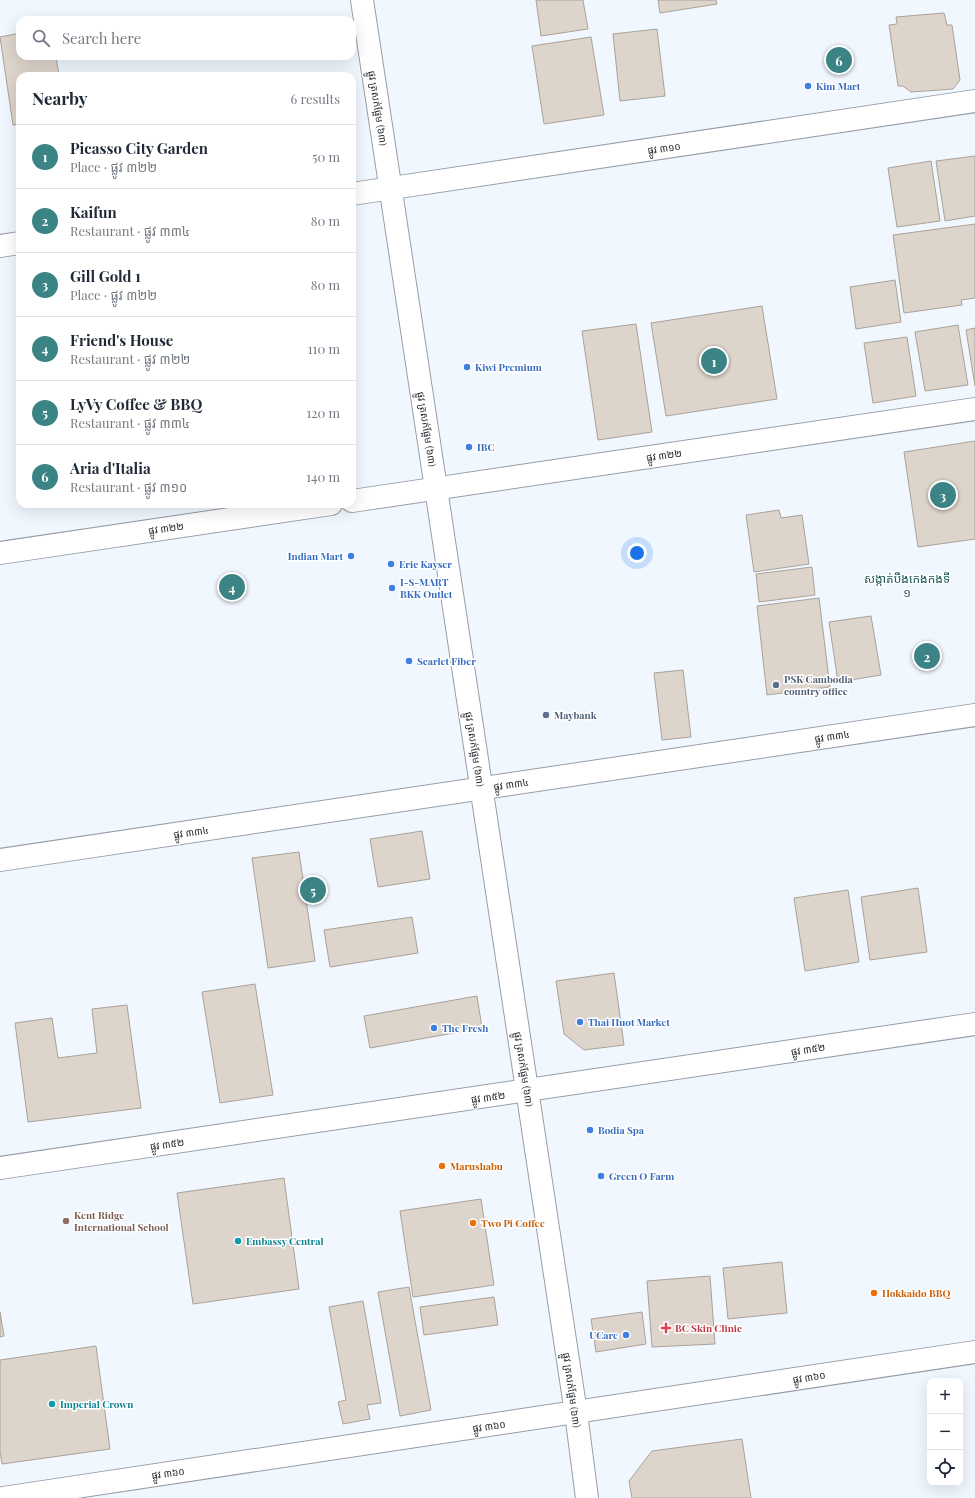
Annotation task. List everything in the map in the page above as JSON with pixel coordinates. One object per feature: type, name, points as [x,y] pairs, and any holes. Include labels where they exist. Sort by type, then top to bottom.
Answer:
[{"type":"street","name":"ផ្លូវ ត្រសក់ផ្អែម (៦៣)","points":[[362,0],[576,1413],[587,1498]]},
{"type":"street","name":"ផ្លូវ ៣១០","points":[[356,193],[975,102]]},
{"type":"street","points":[[0,246],[16,244]]},
{"type":"street","name":"ផ្លូវ ៣២២","points":[[356,500],[975,409]]},
{"type":"street","name":"ផ្លូវ ៣២២","points":[[0,553],[304,508]]},
{"type":"street","name":"ផ្លូវ ៣៣៤","points":[[0,860],[975,715]]},
{"type":"street","name":"ផ្លូវ ៣៥២","points":[[0,1168],[975,1024]]},
{"type":"street","name":"ផ្លូវ ៣៦០","points":[[3,1498],[975,1352]]},
{"type":"building","points":[[536,0],[583,0],[588,29],[541,36]]},
{"type":"building","points":[[658,0],[716,0],[717,4],[660,13]]},
{"type":"building","points":[[944,13],[947,25],[952,25],[960,80],[953,89],[911,92],[903,86],[898,86],[889,25],[897,24],[896,17]]},
{"type":"building","points":[[657,29],[665,96],[620,101],[613,34]]},
{"type":"building","points":[[16,34],[16,60],[57,60],[58,72],[16,72],[16,125],[13,125],[0,37]]},
{"type":"building","points":[[591,37],[604,115],[544,124],[532,46]]},
{"type":"building","points":[[975,156],[975,216],[945,221],[936,161]]},
{"type":"building","points":[[931,161],[940,221],[897,227],[888,168]]},
{"type":"building","points":[[975,224],[975,298],[961,300],[962,305],[904,313],[893,235]]},
{"type":"building","points":[[895,280],[901,322],[856,329],[850,287]]},
{"type":"building","points":[[762,306],[777,399],[666,416],[651,323]]},
{"type":"building","points":[[636,324],[652,432],[598,440],[582,331]]},
{"type":"building","points":[[958,325],[968,385],[925,391],[915,332]]},
{"type":"building","points":[[975,328],[975,386],[966,330]]},
{"type":"building","points":[[907,337],[916,396],[873,403],[864,343]]},
{"type":"building","points":[[975,441],[975,539],[918,547],[904,452]]},
{"type":"building","points":[[779,510],[781,518],[802,515],[809,564],[754,572],[746,515]]},
{"type":"building","points":[[812,567],[815,595],[759,602],[756,574]]},
{"type":"building","points":[[819,598],[830,687],[767,695],[757,606]]},
{"type":"building","points":[[871,616],[881,675],[838,682],[829,622]]},
{"type":"building","points":[[683,670],[691,737],[662,740],[654,673]]},
{"type":"building","points":[[422,831],[430,879],[378,887],[370,839]]},
{"type":"building","points":[[299,852],[315,961],[268,968],[252,858]]},
{"type":"building","points":[[918,888],[927,952],[870,960],[861,897]]},
{"type":"building","points":[[848,890],[859,962],[805,971],[794,898]]},
{"type":"building","points":[[412,917],[418,953],[330,967],[324,930]]},
{"type":"building","points":[[614,973],[624,1045],[584,1050],[564,1034],[556,981]]},
{"type":"building","points":[[255,984],[273,1095],[220,1103],[202,992]]},
{"type":"building","points":[[477,996],[482,1028],[370,1048],[364,1016]]},
{"type":"building","points":[[127,1005],[141,1108],[28,1122],[15,1023],[52,1018],[58,1058],[97,1053],[92,1009]]},
{"type":"building","name":"Embassy Central","points":[[284,1178],[299,1289],[193,1304],[177,1193]]},
{"type":"building","points":[[481,1199],[494,1285],[413,1297],[400,1211]]},
{"type":"building","points":[[782,1262],[787,1313],[728,1319],[723,1268]]},
{"type":"building","points":[[710,1276],[715,1344],[652,1347],[647,1281]]},
{"type":"building","points":[[409,1287],[431,1410],[400,1416],[378,1292]]},
{"type":"building","points":[[494,1297],[498,1325],[424,1335],[420,1307]]},
{"type":"building","points":[[363,1301],[381,1403],[367,1405],[370,1419],[343,1424],[338,1402],[346,1400],[329,1307]]},
{"type":"building","points":[[0,1312],[4,1336],[0,1337]]},
{"type":"building","points":[[642,1312],[646,1344],[596,1352],[591,1319]]},
{"type":"building","name":"Imperial Crown","points":[[96,1346],[110,1449],[2,1464],[0,1452],[0,1360]]},
{"type":"building","points":[[742,1439],[751,1498],[632,1498],[629,1481],[652,1451]]},
{"type":"place","name":"Aria d'Italia","points":[[839,60]]},
{"type":"place","name":"Kim Mart","points":[[808,86]]},
{"type":"place","name":"Picasso City Garden","points":[[714,361]]},
{"type":"place","name":"Kiwi Premium","points":[[467,367]]},
{"type":"place","name":"IBC","points":[[469,447]]},
{"type":"place","name":"Gill Gold 1","points":[[943,495]]},
{"type":"place","name":"Indian Mart","points":[[351,556]]},
{"type":"place","name":"Eric Kayser","points":[[391,564]]},
{"type":"place","name":"Friend's House","points":[[232,587]]},
{"type":"place","name":"I-S-MART BKK Outlet","points":[[392,588]]},
{"type":"place","name":"Kaifun","points":[[927,656]]},
{"type":"place","name":"Scarlet Fiber","points":[[409,661]]},
{"type":"place","name":"PSK Cambodia country office","points":[[776,685]]},
{"type":"place","name":"Maybank","points":[[546,715]]},
{"type":"place","name":"LyVy Coffee & BBQ","points":[[313,890]]},
{"type":"place","name":"Thai Huot Market","points":[[580,1022]]},
{"type":"place","name":"The Fresh","points":[[434,1028]]},
{"type":"place","name":"Bodia Spa","points":[[590,1130]]},
{"type":"place","name":"Marushabu","points":[[442,1166]]},
{"type":"place","name":"Green O Farm","points":[[601,1176]]},
{"type":"place","name":"Kent Ridge International School","points":[[66,1221]]},
{"type":"place","name":"Two Pi Coffee","points":[[473,1223]]},
{"type":"place","name":"Embassy Central","points":[[238,1241]]},
{"type":"place","name":"Hokkaido BBQ","points":[[874,1293]]},
{"type":"place","name":"BC Skin Clinic","points":[[666,1328]]},
{"type":"place","name":"UCare","points":[[626,1335]]},
{"type":"place","name":"Imperial Crown","points":[[52,1404]]},
{"type":"district","name":"សង្កាត់បឹងកេងកងទី ១","points":[[907,585]]}]
